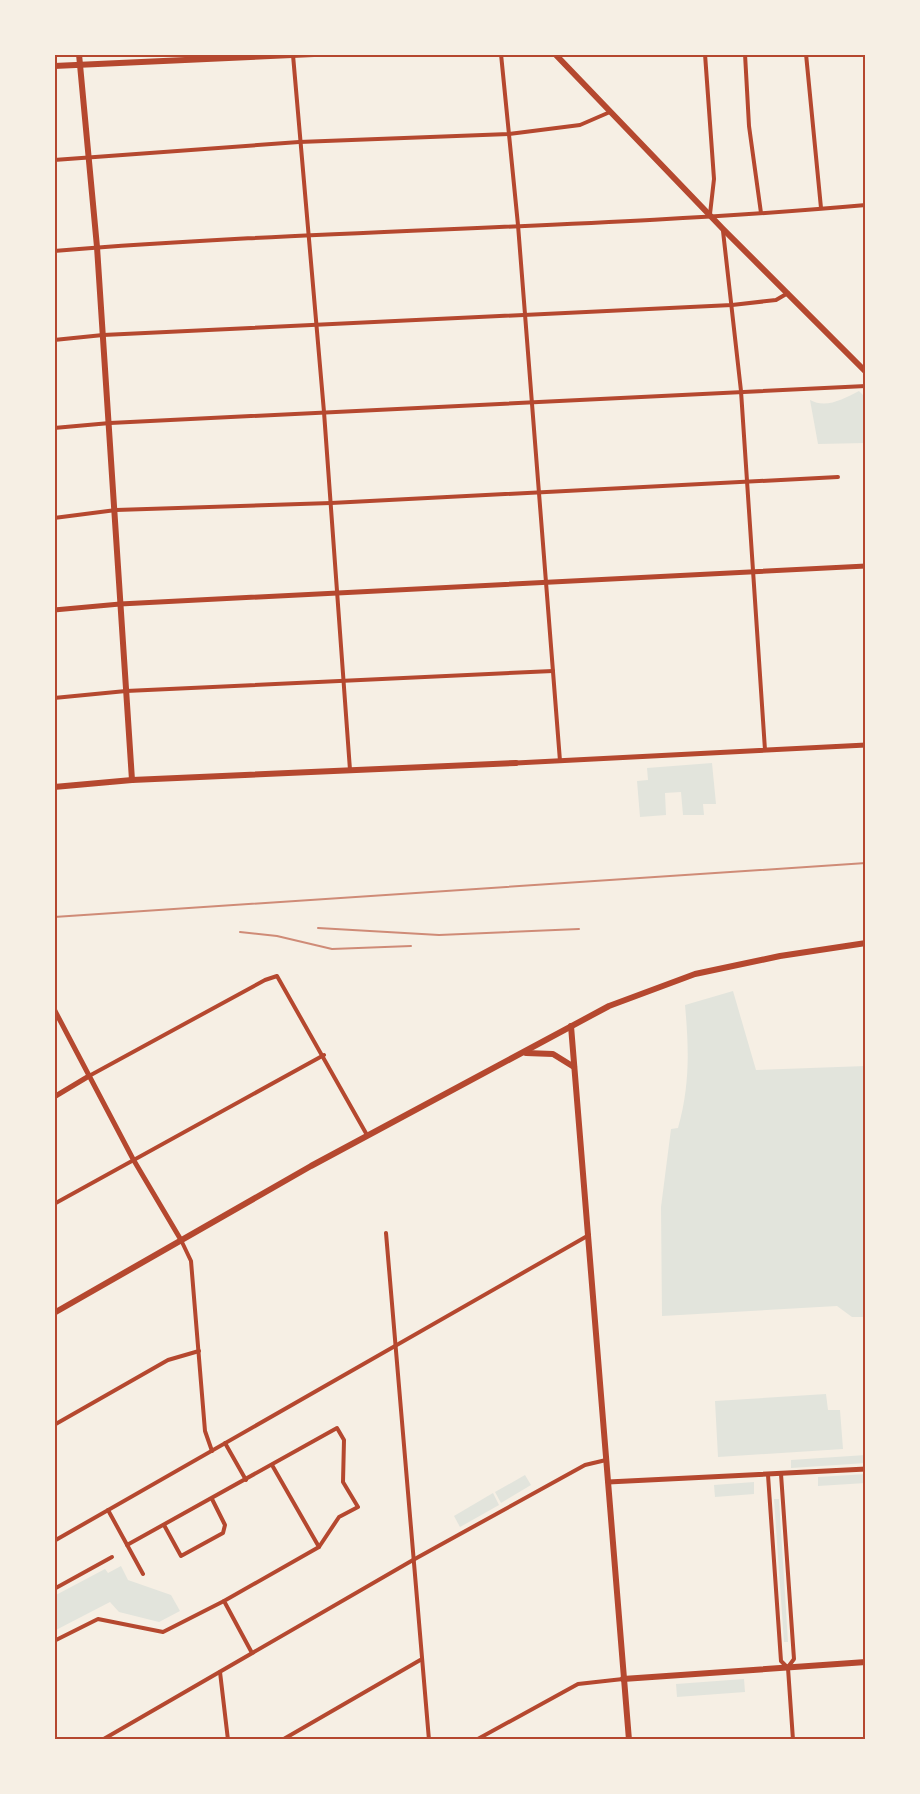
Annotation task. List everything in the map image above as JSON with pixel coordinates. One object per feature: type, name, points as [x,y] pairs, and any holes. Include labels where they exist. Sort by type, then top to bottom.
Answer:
[{"type":"main road","points":[[79,54],[110,423],[132,780]]},
{"type":"main road","points":[[54,66],[314,54]]},
{"type":"main road","points":[[555,54],[723,229],[866,372]]},
{"type":"main road","points":[[54,787],[132,780],[516,764]]},
{"type":"main road","points":[[54,1313],[367,1135],[571,1026],[641,992],[695,974],[780,956],[866,943]]},
{"type":"main road","points":[[571,1026],[629,1740]]},
{"type":"main road","points":[[523,1053],[553,1054],[574,1068]]},
{"type":"main road","points":[[623,1679],[866,1662]]},
{"type":"street","points":[[501,54],[518,225],[560,761]]},
{"type":"street","points":[[705,54],[714,179],[710,215]]},
{"type":"street","points":[[745,54],[749,126],[760,213]]},
{"type":"street","points":[[806,54],[821,208]]},
{"type":"street","points":[[293,55],[324,412],[350,771]]},
{"type":"street","points":[[54,160],[299,142],[510,134],[580,125],[600,118],[610,111]]},
{"type":"street","points":[[54,251],[308,234],[760,213],[866,205]]},
{"type":"street","points":[[723,229],[741,391],[746,480],[755,572],[765,750]]},
{"type":"street","points":[[54,340],[103,335],[316,324],[732,305],[776,300],[788,293]]},
{"type":"street","points":[[54,428],[110,423],[532,401],[866,386]]},
{"type":"street","points":[[54,518],[116,510],[331,503],[838,477]]},
{"type":"street","points":[[54,610],[120,604],[866,566]]},
{"type":"street","points":[[54,698],[126,690],[554,670]]},
{"type":"street","points":[[516,764],[866,745]]},
{"type":"street","points":[[54,1097],[265,980],[277,976],[324,1055],[367,1135]]},
{"type":"street","points":[[54,1009],[133,1159],[191,1261],[205,1431],[213,1450]]},
{"type":"street","points":[[54,1204],[324,1055]]},
{"type":"street","points":[[386,1233],[429,1740]]},
{"type":"street","points":[[54,1541],[589,1234]]},
{"type":"street","points":[[54,1425],[168,1360],[199,1351]]},
{"type":"street","points":[[54,1641],[98,1619],[164,1632],[319,1547],[339,1518],[358,1507],[343,1482],[344,1440],[337,1428],[127,1545]]},
{"type":"street","points":[[225,1443],[246,1480]]},
{"type":"street","points":[[102,1740],[413,1560],[585,1465],[606,1460]]},
{"type":"street","points":[[272,1465],[319,1547]]},
{"type":"street","points":[[608,1482],[866,1468]]},
{"type":"street","points":[[768,1474],[781,1660],[788,1668],[793,1740]]},
{"type":"street","points":[[781,1474],[794,1659],[788,1668]]},
{"type":"street","points":[[164,1525],[181,1556],[223,1533],[225,1525],[212,1499]]},
{"type":"street","points":[[108,1510],[143,1574]]},
{"type":"street","points":[[54,1589],[112,1557]]},
{"type":"street","points":[[224,1601],[252,1653]]},
{"type":"street","points":[[282,1740],[422,1659]]},
{"type":"street","points":[[220,1672],[228,1740]]},
{"type":"street","points":[[476,1740],[578,1684],[623,1679]]},
{"type":"shaded area","points":[[859,391],[866,398],[866,443],[818,444],[810,400],[822,404],[828,403],[841,400]]},
{"type":"shaded area","points":[[712,763],[716,804],[703,804],[704,815],[683,815],[681,792],[665,793],[666,815],[640,817],[637,781],[648,780],[647,768]]},
{"type":"shaded area","points":[[733,991],[756,1070],[866,1066],[866,1317],[852,1317],[837,1306],[662,1316],[661,1207],[671,1129],[678,1128],[687,1082],[685,1005]]},
{"type":"shaded area","points":[[826,1394],[828,1410],[840,1410],[843,1449],[718,1457],[715,1401]]},
{"type":"shaded area","points":[[866,1455],[866,1463],[791,1468],[791,1460]]},
{"type":"shaded area","points":[[866,1474],[866,1483],[818,1486],[818,1477]]},
{"type":"shaded area","points":[[525,1475],[531,1485],[501,1503],[495,1492]]},
{"type":"shaded area","points":[[754,1482],[754,1494],[715,1497],[714,1485]]},
{"type":"shaded area","points":[[493,1493],[499,1505],[460,1527],[454,1516]]},
{"type":"shaded area","points":[[774,1499],[779,1499],[788,1642],[784,1642]]},
{"type":"shaded area","points":[[121,1566],[128,1580],[171,1595],[180,1611],[159,1622],[119,1612],[110,1602],[54,1631],[54,1596],[105,1569],[108,1573]]},
{"type":"shaded area","points":[[744,1679],[745,1692],[677,1697],[676,1684]]},
{"type":"railway","points":[[54,917],[866,863]]},
{"type":"railway","points":[[318,928],[439,935],[579,929]]},
{"type":"railway","points":[[240,932],[277,936],[332,949],[411,946]]}]
